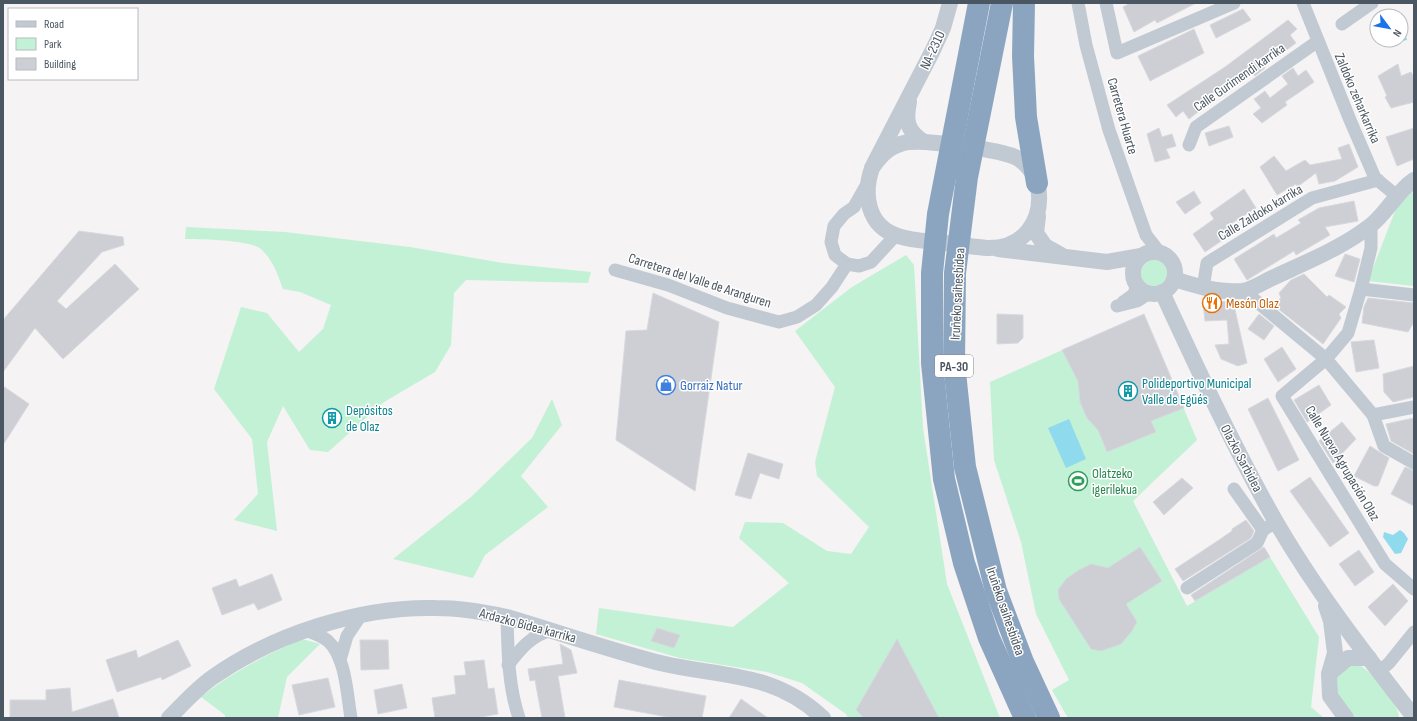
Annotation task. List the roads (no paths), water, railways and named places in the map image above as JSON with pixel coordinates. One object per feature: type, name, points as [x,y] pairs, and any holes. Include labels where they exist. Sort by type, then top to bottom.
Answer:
[{"type":"highway","points":[[932,356],[927,298],[933,204],[971,3]]},
{"type":"highway","name":"Iruñeko saihesbidea","points":[[979,3],[938,214],[932,272],[932,356],[944,479],[964,563],[989,638],[1025,718]]},
{"type":"highway","name":"Iruñeko saihesbidea","points":[[1002,3],[967,177],[955,273],[954,363],[965,467],[996,592],[1023,662],[1049,718]]},
{"type":"highway","points":[[1024,3],[1023,56],[1026,117],[1038,183]]},
{"type":"highway","points":[[964,563],[982,640],[1015,718]]},
{"type":"street","name":"NA-2310","points":[[910,96],[943,28],[950,3]]},
{"type":"street","name":"Carretera Huarte","points":[[1078,3],[1086,45],[1109,130],[1146,235],[1160,253]]},
{"type":"street","points":[[1106,3],[1117,53],[1234,3]]},
{"type":"street","name":"Zaldoko zeharkarrika","points":[[1303,3],[1375,178],[1397,196]]},
{"type":"street","points":[[1342,24],[1372,3]]},
{"type":"street","name":"Calle Gurimendi karrika","points":[[1189,145],[1196,126],[1318,41]]},
{"type":"street","points":[[910,96],[906,114],[907,126],[916,137],[924,142]]},
{"type":"street","points":[[867,184],[867,200],[872,214],[883,227],[896,236],[871,262],[859,266],[847,264],[835,255],[831,242],[834,226],[844,214],[854,207],[867,184],[872,168],[900,112],[910,96]]},
{"type":"street","points":[[872,168],[881,155],[895,146],[910,142],[924,142],[1003,152],[1018,158],[1026,165],[1038,183]]},
{"type":"street","name":"Calle Zaldoko karrika","points":[[1203,288],[1207,263],[1224,252],[1312,198],[1378,180]]},
{"type":"street","points":[[1174,279],[1203,288],[1227,291],[1244,291],[1333,250],[1371,226],[1405,187],[1414,180]]},
{"type":"street","name":"Olazko Sarbidea","points":[[1038,183],[1040,199],[1036,233],[1045,246],[1064,257]]},
{"type":"street","points":[[988,248],[1004,246],[1018,240],[1030,229],[1038,215]]},
{"type":"street","points":[[1326,359],[1348,333],[1371,248],[1371,226]]},
{"type":"street","points":[[1141,256],[1147,253],[1160,253],[1170,260],[1175,272],[1174,279],[1167,289],[1146,288],[1134,267],[1141,256],[1146,235]]},
{"type":"street","name":"Olazko Sarbidea","points":[[896,236],[1107,262],[1141,256]]},
{"type":"street","name":"Olazko Sarbidea","points":[[1107,262],[1124,271],[1146,288],[1217,409],[1270,526],[1380,671],[1410,715]]},
{"type":"street","name":"Carretera del Valle de Aranguren","points":[[615,270],[668,285],[727,308],[779,322],[797,317],[816,305],[832,288],[847,264]]},
{"type":"street","points":[[1361,289],[1414,295]]},
{"type":"street","points":[[1244,291],[1326,359],[1373,415],[1384,446],[1414,463]]},
{"type":"street","name":"Calle Nueva Agrupación Olaz","points":[[1326,359],[1282,396],[1385,564],[1414,589]]},
{"type":"street","points":[[1373,415],[1414,406]]},
{"type":"street","points":[[1187,588],[1257,543],[1270,526],[1234,489]]},
{"type":"street","name":"Olazko Sarbidea","points":[[1323,596],[1332,621],[1335,653],[1329,674],[1330,696],[1344,717]]},
{"type":"street","name":"Ardazko Bidea karrika","points":[[158,718],[190,696],[213,677],[254,652],[305,630],[361,615],[399,610],[435,608],[484,612],[507,617],[656,662],[699,671],[741,676],[765,682],[788,692],[810,705],[823,718]]},
{"type":"street","points":[[340,660],[347,636],[361,615]]},
{"type":"street","points":[[507,617],[508,665],[513,700],[519,718]]},
{"type":"street","points":[[305,630],[327,640],[335,649],[340,660],[351,718]]},
{"type":"street","points":[[508,665],[522,647],[538,634],[552,630]]},
{"type":"street","points":[[1380,671],[1389,663],[1414,632]]},
{"type":"street","points":[[1329,674],[1348,658],[1369,658]]},
{"type":"street","name":"Ardazko Bidea karrika","points":[[169,718],[190,696]]},
{"type":"water","points":[[1069,419],[1086,459],[1066,468],[1048,428]]},
{"type":"water","points":[[1400,530],[1408,539],[1401,553],[1395,554],[1383,537],[1384,532],[1393,535]]},
{"type":"place","name":"Mesón Olaz","points":[[1212,303]]},
{"type":"place","name":"Gorraiz Natur","points":[[666,385]]},
{"type":"place","name":"Polideportivo Municipal Valle de Egüés","points":[[1128,391]]},
{"type":"place","name":"Depósitos de Olaz","points":[[332,418]]},
{"type":"place","name":"Olatzeko igerilekua","points":[[1078,481]]}]
